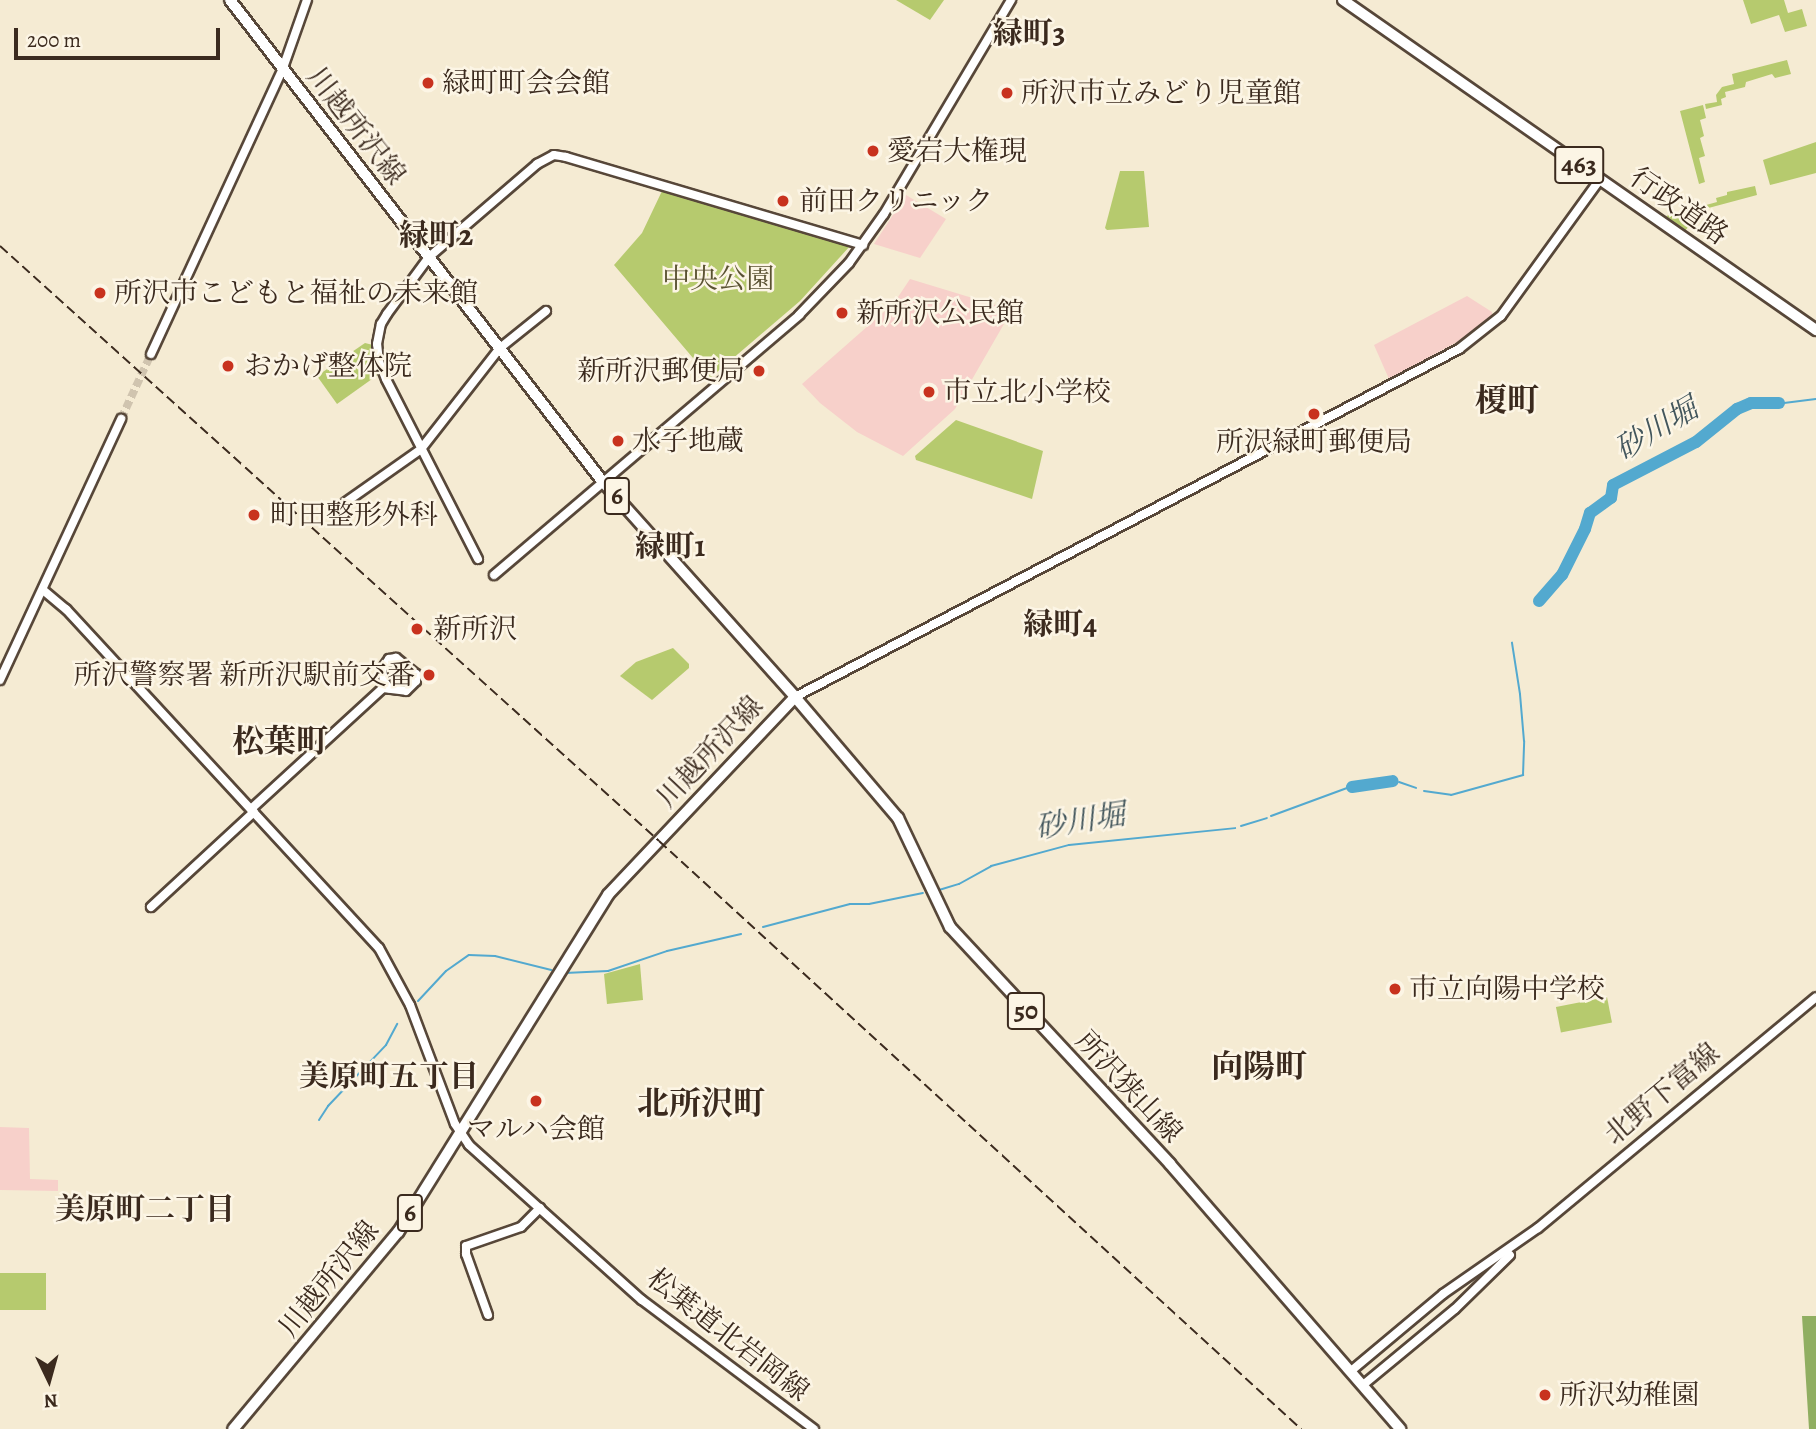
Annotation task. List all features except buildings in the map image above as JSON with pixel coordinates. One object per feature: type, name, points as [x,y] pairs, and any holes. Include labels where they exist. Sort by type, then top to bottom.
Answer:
[{"type":"highway","name":"行政道路","points":[[1343,0],[1816,330]]},
{"type":"main road","name":"川越所沢線","points":[[230,0],[603,482],[795,697],[622,880],[589,923],[381,1255],[233,1429]]},
{"type":"main road","name":"所沢狭山線","points":[[795,697],[898,818],[950,927],[1170,1164],[1400,1429]]},
{"type":"street","points":[[151,354],[283,68],[307,0]]},
{"type":"street","points":[[494,575],[799,315],[863,245],[1011,0]]},
{"type":"street","points":[[478,559],[380,366],[377,344],[381,324],[429,257],[537,164],[558,155],[863,245]]},
{"type":"street","points":[[795,697],[1459,348],[1501,316],[1600,179]]},
{"type":"street","points":[[346,502],[421,449],[500,348],[546,311]]},
{"type":"street","points":[[0,680],[121,419]]},
{"type":"street","points":[[43,590],[66,609],[253,810],[356,922],[389,964],[412,1010],[460,1132]]},
{"type":"street","points":[[151,907],[386,686]]},
{"type":"street","name":"北野下富線","points":[[1538,1228],[1816,997]]},
{"type":"street","name":"松葉道北岩岡線","points":[[460,1132],[469,1145],[616,1277],[684,1334],[814,1429]]},
{"type":"street","points":[[488,1315],[466,1254],[466,1245],[521,1227],[540,1208]]},
{"type":"street","points":[[1351,1371],[1443,1294],[1538,1228]]},
{"type":"street","points":[[1363,1385],[1455,1309],[1538,1228]]},
{"type":"shaded area","points":[[906,195],[946,219],[920,258],[874,244]]},
{"type":"shaded area","points":[[910,279],[1012,310],[955,409],[903,456],[857,432],[820,403],[802,384],[894,303]]},
{"type":"shaded area","points":[[1467,296],[1492,312],[1492,316],[1457,342],[1389,379],[1374,345]]},
{"type":"shaded area","points":[[0,1127],[29,1128],[30,1179],[58,1180],[58,1191],[0,1190]]},
{"type":"green space","points":[[896,0],[944,0],[930,20]]},
{"type":"green space","points":[[1743,0],[1784,0],[1788,13],[1802,9],[1807,26],[1785,32],[1779,15],[1751,24]]},
{"type":"green space","points":[[1787,60],[1791,74],[1775,78],[1772,74],[1746,82],[1745,87],[1725,92],[1726,97],[1721,99],[1722,105],[1706,109],[1705,104],[1717,102],[1716,95],[1722,87],[1734,84],[1732,74]]},
{"type":"green space","points":[[1703,105],[1706,118],[1700,120],[1704,136],[1700,138],[1705,156],[1699,158],[1705,182],[1699,184],[1680,111]]},
{"type":"green space","points":[[1816,142],[1816,173],[1770,185],[1763,160]]},
{"type":"green space","points":[[1120,171],[1144,171],[1149,227],[1105,228]]},
{"type":"green space","points":[[1755,186],[1757,195],[1701,210],[1685,231],[1666,216],[1717,202],[1716,198],[1727,195],[1727,192]]},
{"type":"green space","name":"中央公園","points":[[662,191],[850,246],[800,301],[710,378],[614,265],[642,233]]},
{"type":"green space","points":[[365,343],[373,345],[379,374],[337,404],[317,376]]},
{"type":"green space","points":[[956,420],[1043,451],[1032,499],[916,460],[915,456]]},
{"type":"green space","points":[[673,648],[689,664],[689,668],[652,700],[620,676],[636,662]]},
{"type":"green space","points":[[640,964],[643,1000],[607,1004],[604,974]]},
{"type":"green space","points":[[1607,997],[1612,1023],[1561,1032],[1556,1007]]},
{"type":"green space","points":[[0,1273],[46,1273],[46,1310],[0,1310]]},
{"type":"green space","points":[[1802,1316],[1816,1316],[1816,1429],[1809,1429]]},
{"type":"waterway","name":"砂川堀","points":[[1784,403],[1816,399]]},
{"type":"waterway","name":"砂川堀","points":[[1539,601],[1562,575],[1590,513],[1611,498],[1613,485],[1696,442],[1737,409],[1751,403],[1779,403]]},
{"type":"waterway","name":"砂川堀","points":[[1424,791],[1451,795],[1523,775],[1524,741],[1512,643]]},
{"type":"waterway","name":"砂川堀","points":[[1352,787],[1393,781]]},
{"type":"waterway","name":"砂川堀","points":[[1399,782],[1416,788]]},
{"type":"waterway","name":"砂川堀","points":[[1271,816],[1347,788]]},
{"type":"waterway","name":"砂川堀","points":[[1241,826],[1267,818]]},
{"type":"waterway","name":"砂川堀","points":[[939,890],[959,884],[991,866],[1069,845],[1235,828]]},
{"type":"waterway","name":"砂川堀","points":[[763,927],[850,904],[869,904],[923,893]]},
{"type":"waterway","name":"砂川堀","points":[[565,973],[608,971],[667,951],[741,934]]},
{"type":"waterway","name":"砂川堀","points":[[418,1001],[446,971],[469,955],[495,956],[551,970]]},
{"type":"waterway","name":"砂川堀","points":[[319,1120],[328,1106],[386,1045],[397,1024]]},
{"type":"tunnel","points":[[121,419],[151,354]]},
{"type":"railway","points":[[0,246],[659,841],[1301,1429]]},
{"type":"place","name":"緑町町会会館","points":[[428,83]]},
{"type":"place","name":"所沢市立みどり児童館","points":[[1007,93]]},
{"type":"place","name":"愛宕大権現","points":[[873,151]]},
{"type":"place","name":"前田クリニック","points":[[783,201]]},
{"type":"place","name":"所沢市こどもと福祉の未来館","points":[[100,293]]},
{"type":"place","name":"新所沢公民館","points":[[842,313]]},
{"type":"place","name":"おかげ整体院","points":[[228,366]]},
{"type":"place","name":"新所沢郵便局","points":[[759,371]]},
{"type":"place","name":"市立北小学校","points":[[929,392]]},
{"type":"place","name":"所沢緑町郵便局","points":[[1314,414]]},
{"type":"place","name":"水子地蔵","points":[[618,441]]},
{"type":"place","name":"町田整形外科","points":[[254,515]]},
{"type":"place","name":"新所沢","points":[[417,629]]},
{"type":"place","name":"所沢警察署 新所沢駅前交番","points":[[429,675]]},
{"type":"place","name":"市立向陽中学校","points":[[1395,989]]},
{"type":"place","name":"マルハ会館","points":[[536,1101]]},
{"type":"place","name":"所沢幼稚園","points":[[1545,1395]]},
{"type":"district","name":"緑町3","points":[[1029,33]]},
{"type":"district","name":"緑町2","points":[[436,235]]},
{"type":"district","name":"榎町","points":[[1507,400]]},
{"type":"district","name":"緑町1","points":[[670,546]]},
{"type":"district","name":"緑町4","points":[[1060,624]]},
{"type":"district","name":"松葉町","points":[[280,741]]},
{"type":"district","name":"向陽町","points":[[1259,1066]]},
{"type":"district","name":"美原町五丁目","points":[[389,1076]]},
{"type":"district","name":"北所沢町","points":[[701,1103]]},
{"type":"district","name":"美原町二丁目","points":[[145,1209]]}]
